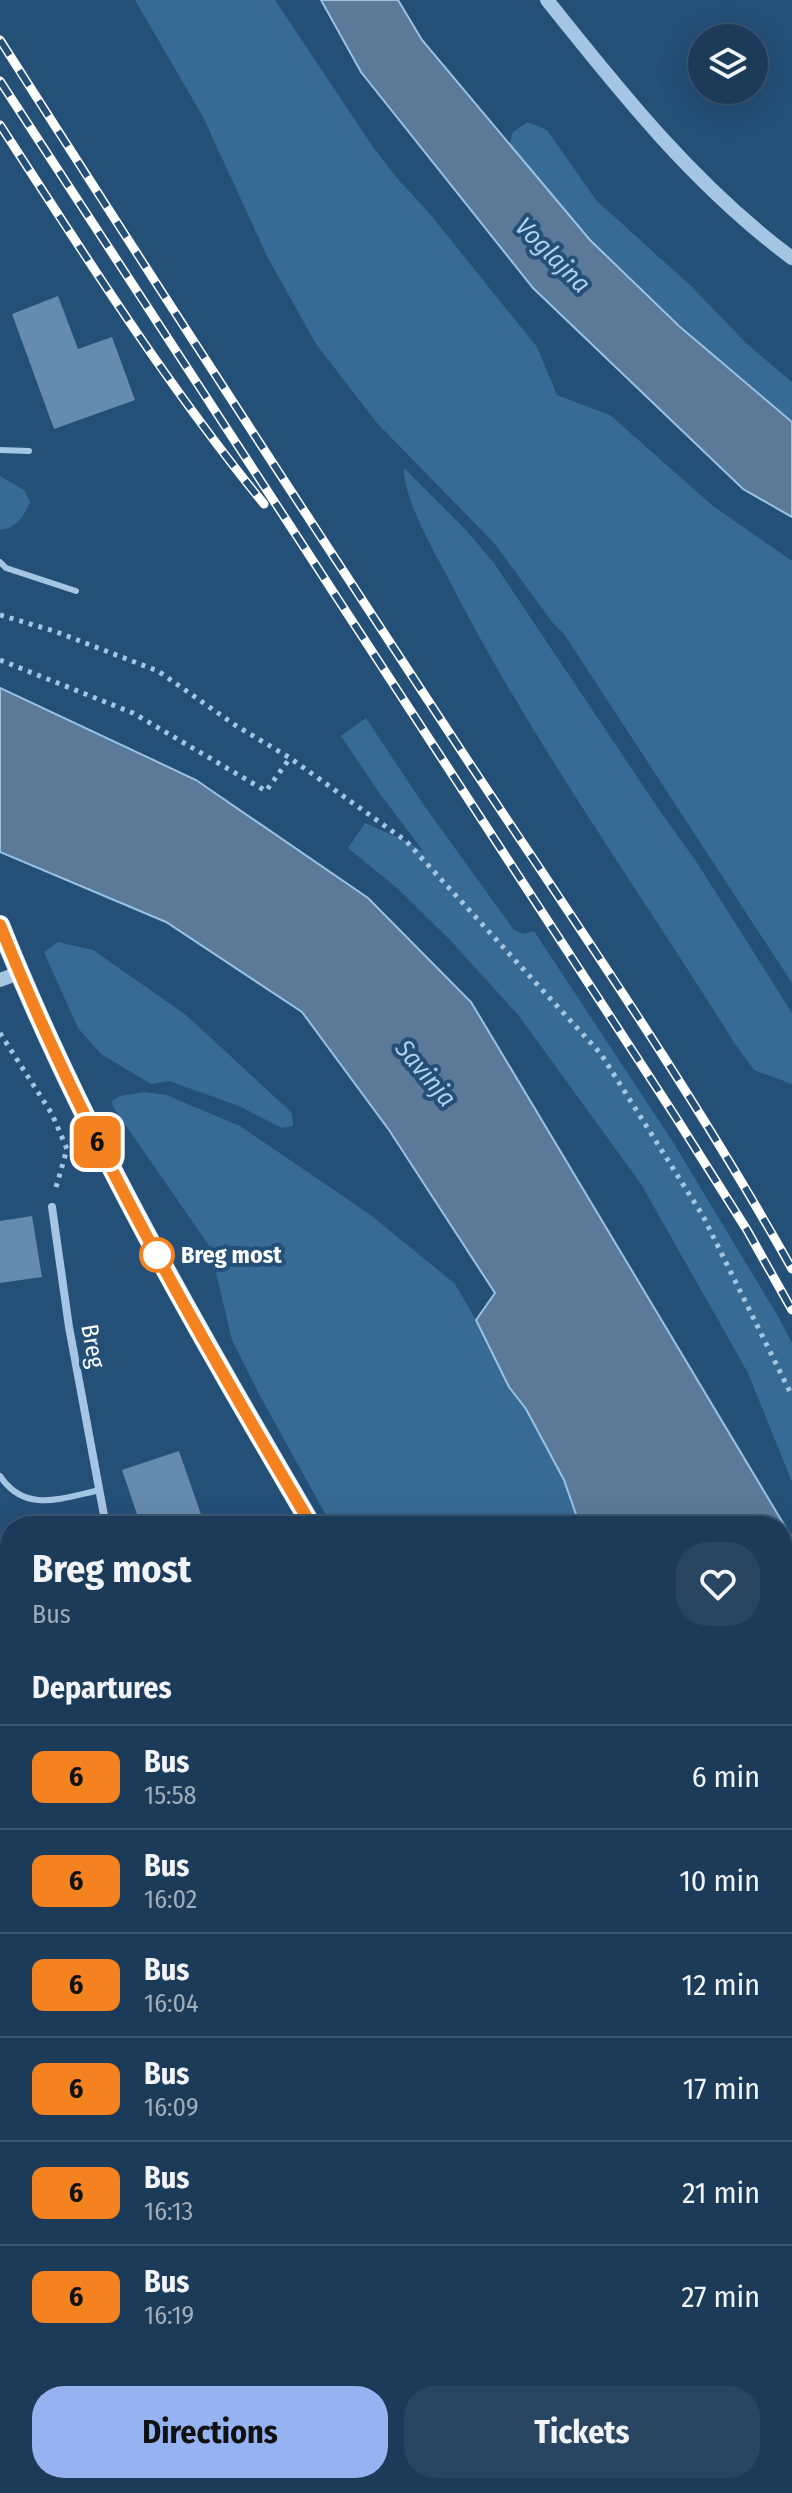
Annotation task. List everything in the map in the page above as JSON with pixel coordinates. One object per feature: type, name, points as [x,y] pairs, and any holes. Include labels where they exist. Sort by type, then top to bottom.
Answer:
[{"type":"main road","points":[[2,930],[9,977],[158,1258],[306,1516]]},
{"type":"street","points":[[547,0],[634,109],[686,164],[792,258]]},
{"type":"street","name":"Breg","points":[[52,1207],[69,1327],[104,1516]]},
{"type":"lane","points":[[0,450],[29,451]]},
{"type":"lane","points":[[0,562],[6,568],[76,591]]},
{"type":"lane","points":[[0,1476],[9,1489],[31,1501],[100,1490]]},
{"type":"path","points":[[0,615],[54,631],[158,671],[235,725],[290,758],[406,841],[601,1054],[703,1216],[792,1396]]},
{"type":"path","points":[[0,660],[133,713],[266,791],[290,758]]},
{"type":"path","points":[[0,1033],[52,1114],[67,1149],[52,1207]]},
{"type":"shaded area","points":[[135,0],[275,0],[373,147],[537,347],[557,395],[610,415],[713,506],[792,561],[792,983],[564,634],[495,544],[376,422],[316,344],[268,258],[203,117]]},
{"type":"shaded area","points":[[528,122],[547,130],[596,200],[691,286],[747,344],[792,382],[792,422],[643,291],[573,220],[510,143],[513,132]]},
{"type":"shaded area","points":[[404,468],[494,563],[696,861],[792,1013],[792,1084],[754,1070],[548,754],[478,635],[426,537],[408,493]]},
{"type":"shaded area","points":[[0,476],[24,490],[30,502],[19,520],[11,527],[0,530]]},
{"type":"shaded area","points":[[366,718],[423,804],[514,930],[523,934],[534,931],[673,1142],[779,1318],[792,1343],[792,1482],[748,1373],[641,1184],[519,1016],[450,940],[397,888],[348,848],[365,823],[424,852],[341,736]]},
{"type":"shaded area","points":[[58,942],[93,950],[186,1015],[292,1113],[293,1126],[282,1128],[239,1106],[169,1081],[151,1084],[101,1054],[78,1028],[44,952]]},
{"type":"shaded area","points":[[144,1092],[166,1095],[240,1126],[372,1216],[455,1284],[509,1387],[526,1409],[564,1480],[577,1516],[326,1516],[232,1340],[210,1247],[113,1107],[112,1101],[120,1096]]},
{"type":"water","name":"Voglajna","points":[[321,0],[398,0],[422,40],[590,240],[679,326],[792,422],[792,517],[743,489],[533,288],[361,72]]},
{"type":"water","name":"Savinja","points":[[0,688],[196,780],[368,898],[471,1002],[779,1516],[577,1516],[564,1480],[526,1409],[509,1387],[476,1320],[495,1293],[389,1130],[302,1012],[166,922],[0,852]]},
{"type":"building","points":[[58,296],[78,349],[112,337],[135,400],[54,429],[12,314]]},
{"type":"building","points":[[32,1216],[42,1277],[0,1283],[0,1221]]},
{"type":"building","points":[[179,1451],[202,1516],[138,1516],[122,1470]]},
{"type":"railway","points":[[0,40],[289,488],[674,1073],[792,1269]]},
{"type":"railway","points":[[0,81],[675,1116],[747,1230],[792,1310]]},
{"type":"railway","points":[[0,125],[160,365],[264,504]]},
{"type":"bus line","name":"6","points":[[0,925],[84,1116],[158,1258],[306,1516]]},
{"type":"place","name":"Breg most","points":[[157,1255]]}]
